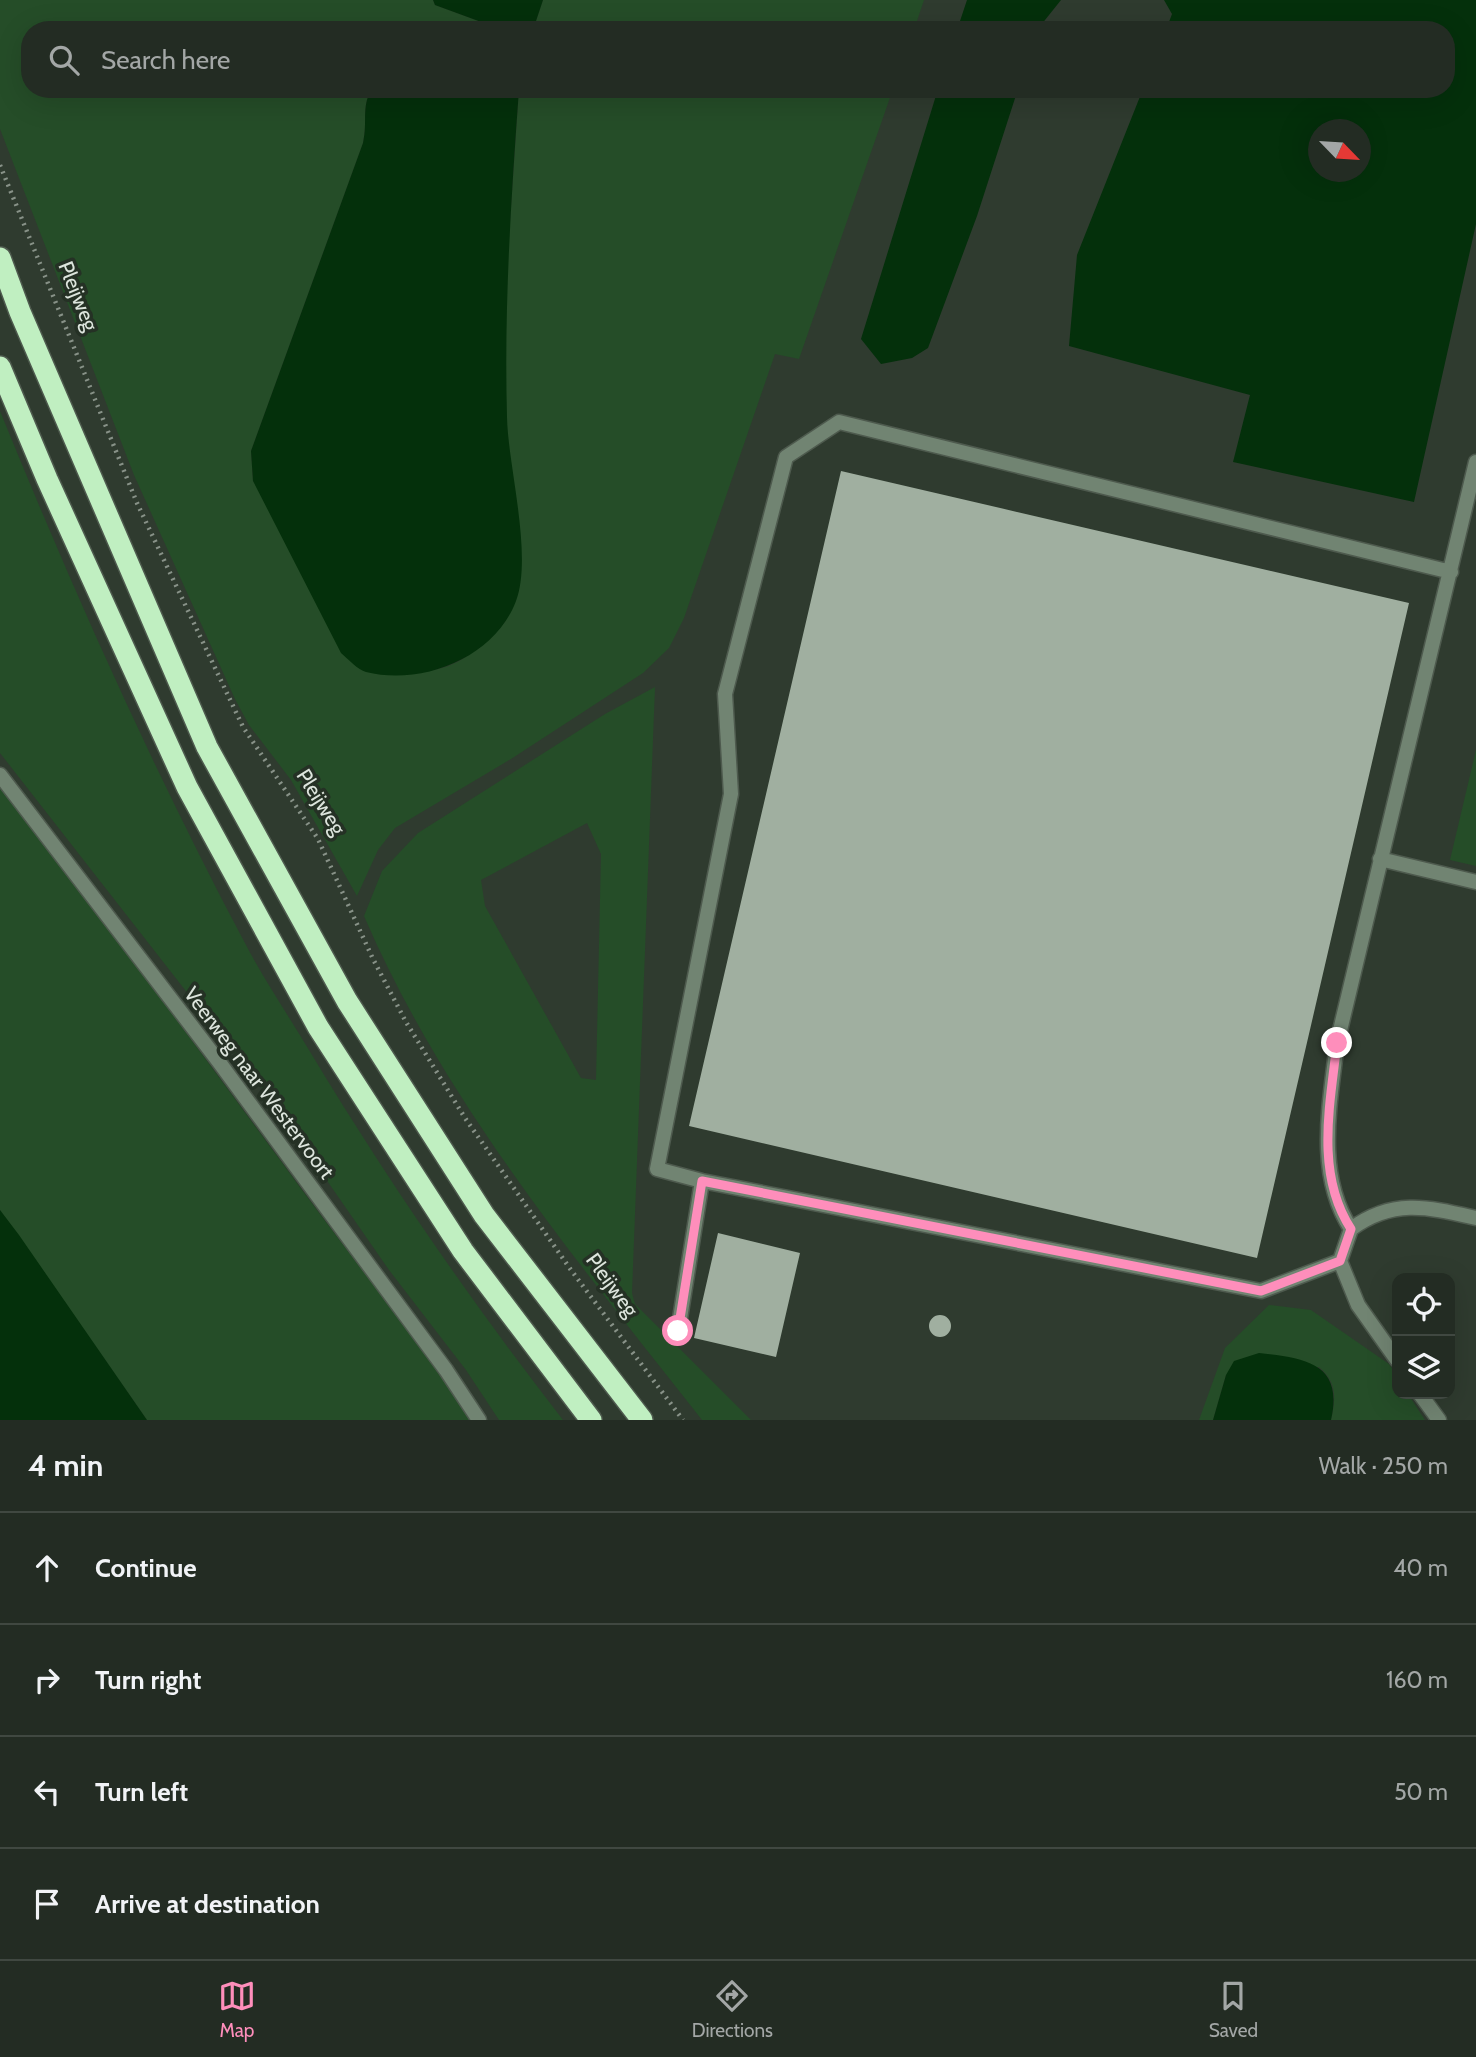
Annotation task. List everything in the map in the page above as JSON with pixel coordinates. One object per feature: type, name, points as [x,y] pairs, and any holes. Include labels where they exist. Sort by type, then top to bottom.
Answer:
[{"type":"highway","points":[[0,258],[20,312],[207,747],[347,1001],[484,1215],[642,1420]]},
{"type":"highway","points":[[0,367],[47,479],[187,787],[318,1027],[463,1251],[591,1420]]},
{"type":"street","points":[[1340,1261],[1261,1291],[702,1181],[657,1169],[732,794],[725,694],[786,457],[839,422],[1451,572]]},
{"type":"street","points":[[1351,1229],[1331,1188],[1328,1124],[1337,1043],[1476,462]]},
{"type":"street","name":"Veerweg naar Westervoort","points":[[0,775],[227,1073],[446,1370],[479,1420]]},
{"type":"street","points":[[1380,859],[1476,882]]},
{"type":"street","points":[[678,1331],[702,1181]]},
{"type":"street","points":[[1392,1353],[1359,1305],[1340,1261],[1351,1229],[1372,1214],[1394,1207],[1436,1209],[1476,1218]]},
{"type":"street","points":[[1423,1399],[1438,1420]]},
{"type":"path","name":"Pleijweg","points":[[0,165],[137,503],[243,727],[318,839],[401,1011],[466,1118],[571,1270],[683,1420]]},
{"type":"shaded area","points":[[0,0],[433,0],[435,5],[479,21],[21,21],[21,98],[368,98],[363,143],[251,451],[253,481],[400,675],[435,670],[459,661],[505,622],[506,281],[518,98],[890,98],[799,359],[775,354],[684,618],[669,648],[643,673],[511,759],[395,828],[378,850],[357,896],[291,780],[249,725],[235,699],[134,475],[0,129]]},
{"type":"shaded area","points":[[433,0],[543,0],[536,21],[479,21],[435,5]]},
{"type":"shaded area","points":[[543,0],[924,0],[917,21],[536,21]]},
{"type":"shaded area","points":[[967,0],[1061,0],[1044,21],[960,21]]},
{"type":"shaded area","points":[[1164,0],[1476,0],[1476,224],[1414,502],[1233,462],[1250,395],[1069,346],[1077,255],[1139,98],[1455,98],[1455,21],[1169,21],[1172,14]]},
{"type":"shaded area","points":[[368,98],[518,98],[509,253],[506,376],[508,437],[521,536],[521,582],[516,601],[506,621],[492,638],[454,663],[411,675],[366,672],[341,653],[253,481],[251,451],[363,143]]},
{"type":"shaded area","points":[[935,98],[1015,98],[977,216],[928,348],[912,358],[881,364],[861,339]]},
{"type":"shaded area","points":[[0,411],[116,681],[179,814],[253,958],[399,1192],[495,1330],[563,1420],[499,1420],[466,1370],[389,1270],[271,1100],[0,753]]},
{"type":"shaded area","points":[[655,687],[632,1293],[635,1304],[751,1420],[702,1420],[608,1301],[473,1116],[396,985],[364,916],[382,871],[418,833],[605,714]],"holes":[[[587,823],[601,854],[596,1080],[581,1078],[485,906],[481,880]]]},
{"type":"shaded area","points":[[1476,750],[1476,866],[1450,860]]},
{"type":"shaded area","points":[[0,788],[401,1321],[471,1420],[147,1420],[0,1210]]},
{"type":"shaded area","points":[[0,1210],[19,1235],[147,1420],[0,1420]]},
{"type":"shaded area","points":[[1269,1305],[1311,1310],[1389,1364],[1392,1368],[1392,1399],[1411,1399],[1425,1420],[1331,1420],[1334,1391],[1329,1379],[1319,1367],[1226,1375],[1213,1420],[1199,1420],[1225,1348]]},
{"type":"shaded area","points":[[1259,1353],[1305,1361],[1326,1375],[1332,1386],[1334,1401],[1331,1420],[1213,1420],[1226,1375],[1234,1361]]},
{"type":"building","points":[[841,471],[1409,603],[1257,1258],[689,1126]]},
{"type":"building","points":[[718,1233],[800,1253],[776,1357],[694,1338]]},
{"type":"building","points":[[936,1315],[944,1315],[951,1322],[951,1330],[944,1337],[936,1337],[929,1330],[929,1322]]},
{"type":"route","points":[[678,1331],[702,1181],[1261,1291],[1340,1261],[1351,1229],[1331,1188],[1328,1124],[1337,1043]]}]
